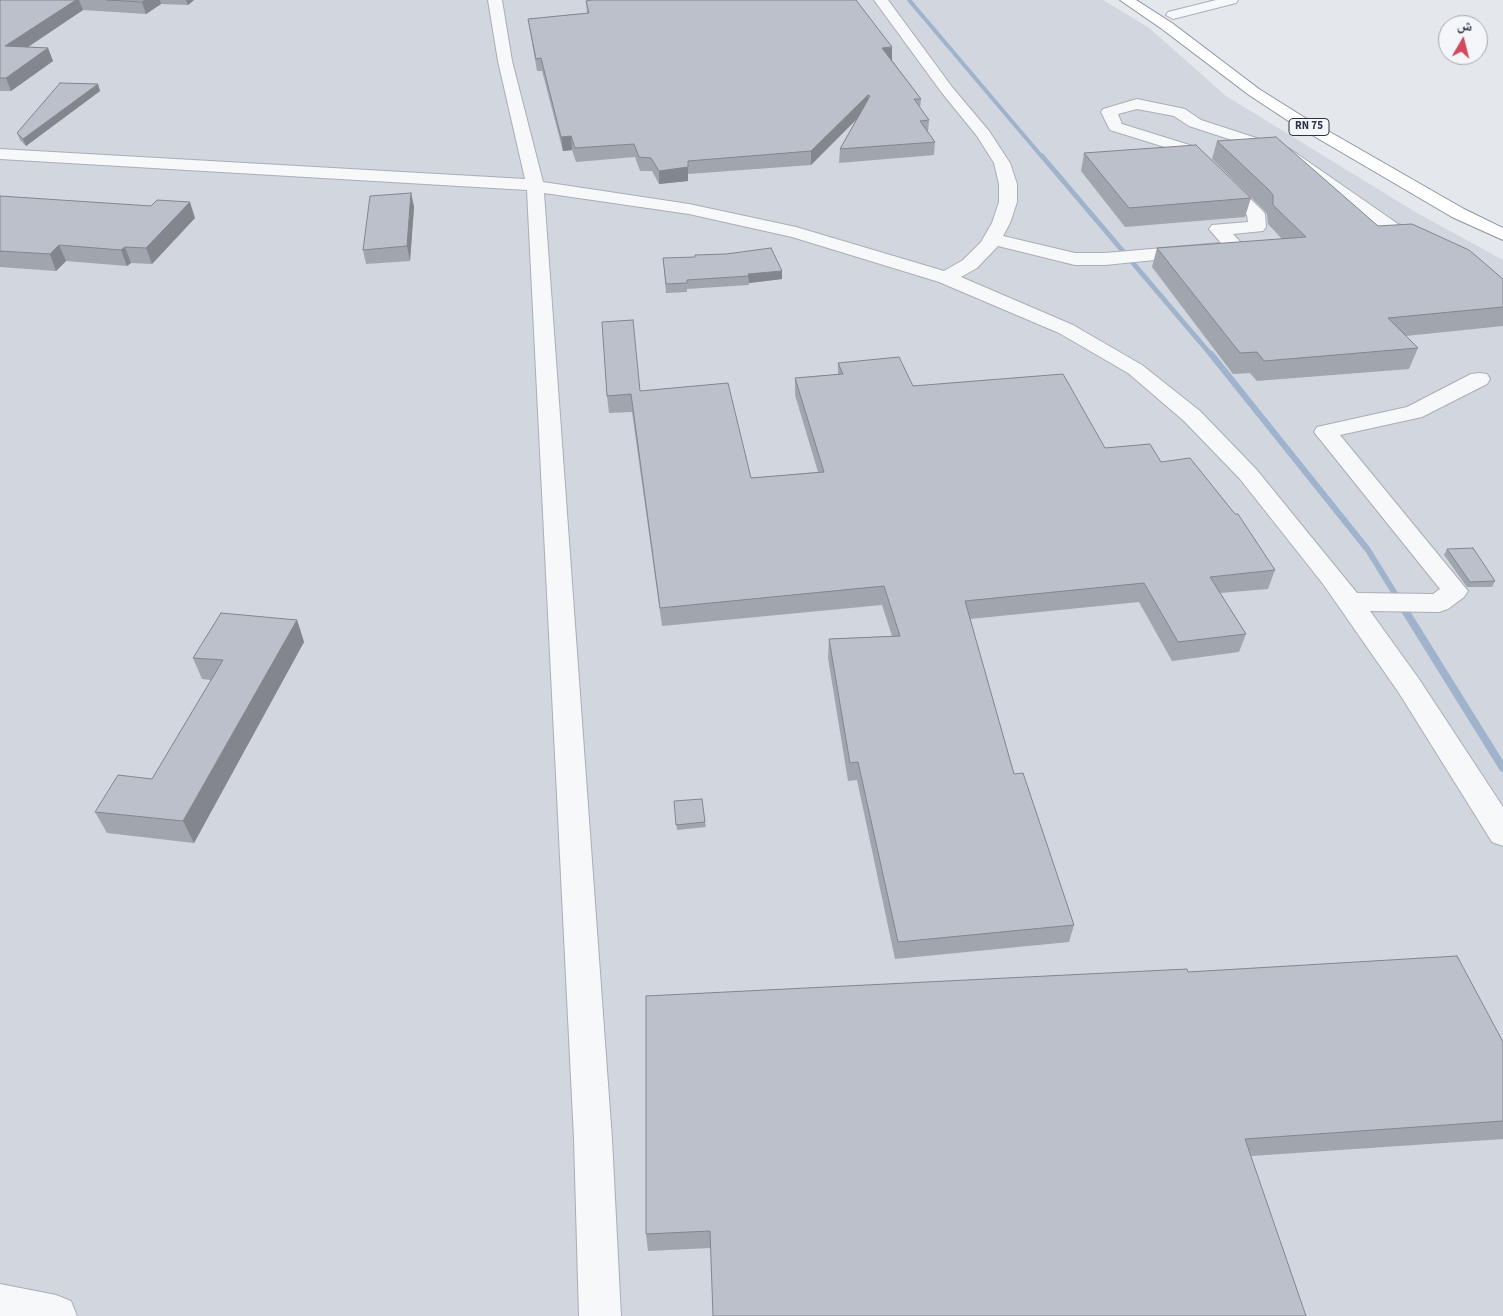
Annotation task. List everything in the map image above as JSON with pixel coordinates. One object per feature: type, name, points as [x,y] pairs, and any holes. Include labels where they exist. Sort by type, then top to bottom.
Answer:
[{"type":"highway","name":"RN 75","points":[[1127,0],[1167,26],[1254,92],[1296,119],[1450,208],[1503,235]]},
{"type":"highway","name":"RN 75","points":[[1148,0],[1173,15],[1287,98],[1415,171]]},
{"type":"street","points":[[495,0],[505,61],[535,185],[592,1120],[600,1316]]},
{"type":"street","points":[[881,0],[947,90],[983,134],[1002,163],[1008,184],[1008,202],[1001,224],[992,239],[970,264],[946,278]]},
{"type":"street","points":[[1173,15],[1231,0]]},
{"type":"street","points":[[992,239],[1075,259],[1105,259],[1236,247],[1218,229],[1258,227],[1256,214],[1190,150],[1116,127],[1109,112],[1138,104],[1179,112],[1195,123],[1284,152],[1392,228],[1433,248]]},
{"type":"street","points":[[0,154],[535,185],[689,209],[796,232],[946,278],[1066,329],[1135,369],[1192,416],[1248,474],[1332,578],[1409,686],[1503,833]]},
{"type":"street","points":[[1349,602],[1440,603],[1455,591],[1325,432],[1414,412],[1479,379]]},
{"type":"street","points":[[0,1305],[56,1316]]},
{"type":"shaded area","points":[[0,0],[1103,0],[1148,27],[1226,96],[1417,213],[1503,260],[1503,1316],[0,1316]]},
{"type":"building","points":[[0,0],[76,0],[5,46],[48,48],[6,78],[0,78]]},
{"type":"building","points":[[107,0],[145,0],[142,2]]},
{"type":"building","points":[[856,0],[892,47],[882,48],[921,99],[914,99],[929,120],[920,121],[935,142],[840,149],[870,96],[868,95],[811,151],[688,161],[688,167],[659,171],[651,158],[639,157],[634,144],[575,148],[571,136],[561,137],[541,58],[536,59],[528,19],[589,13],[586,1]]},
{"type":"building","points":[[60,83],[98,84],[23,139],[17,133]]},
{"type":"building","points":[[1276,137],[1378,226],[1412,224],[1469,250],[1503,279],[1503,307],[1388,318],[1418,348],[1264,361],[1257,352],[1240,353],[1157,248],[1306,237],[1273,205],[1273,195],[1269,190],[1217,141]]},
{"type":"building","points":[[1196,145],[1251,198],[1129,208],[1084,153]]},
{"type":"building","points":[[411,193],[407,246],[363,250],[370,196]]},
{"type":"building","points":[[0,196],[151,206],[157,200],[190,202],[146,248],[125,247],[121,250],[59,245],[50,254],[0,251]]},
{"type":"building","points":[[771,248],[782,271],[748,274],[749,276],[687,280],[687,283],[666,284],[663,258],[695,257],[695,255],[726,254]]},
{"type":"building","points":[[633,320],[640,391],[728,383],[751,478],[824,472],[795,378],[843,374],[838,363],[899,357],[913,386],[1063,374],[1105,448],[1150,444],[1161,462],[1190,458],[1235,514],[1238,514],[1275,570],[1210,577],[1246,634],[1178,642],[1144,583],[965,601],[1014,774],[1023,773],[1074,925],[898,942],[858,762],[850,763],[829,639],[900,636],[884,586],[660,608],[631,394],[607,396],[602,322]]},
{"type":"building","points":[[1473,548],[1495,581],[1470,582],[1447,549]]},
{"type":"building","points":[[221,613],[297,620],[183,821],[95,812],[118,775],[152,779],[223,660],[193,658]]},
{"type":"building","points":[[702,799],[705,822],[676,825],[674,801]]},
{"type":"building","points":[[1457,956],[1503,1042],[1503,1121],[1245,1139],[1306,1316],[713,1316],[710,1231],[646,1234],[646,996],[1187,969],[1188,972]]},
{"type":"waterway","points":[[909,0],[1043,158]]},
{"type":"waterway","points":[[1042,156],[1212,356]]},
{"type":"waterway","points":[[1211,354],[1368,550],[1402,605]]},
{"type":"waterway","points":[[1401,604],[1503,768]]}]
